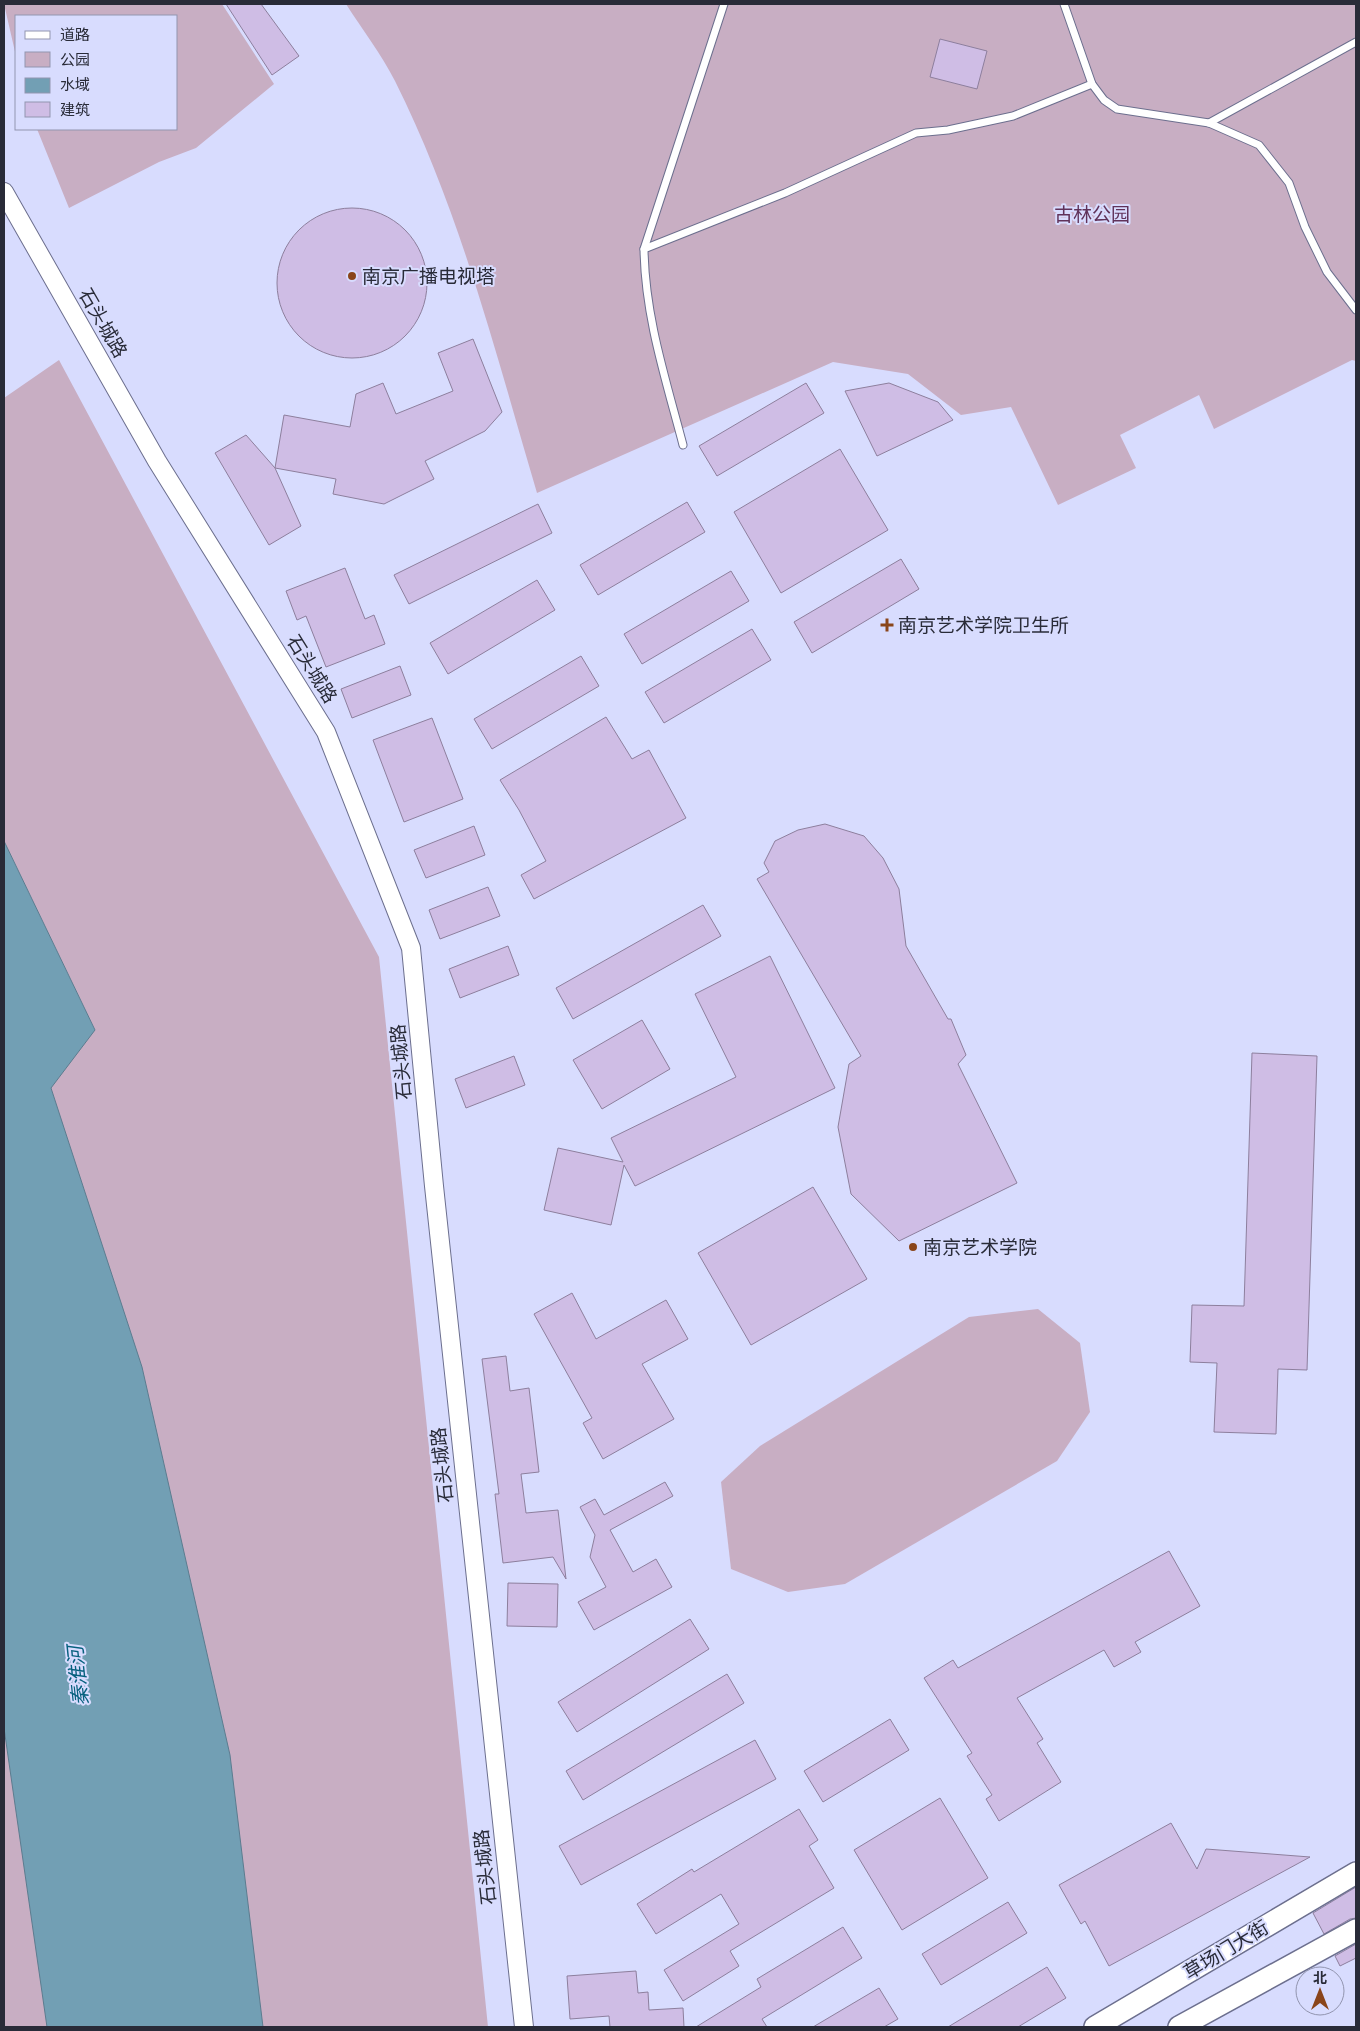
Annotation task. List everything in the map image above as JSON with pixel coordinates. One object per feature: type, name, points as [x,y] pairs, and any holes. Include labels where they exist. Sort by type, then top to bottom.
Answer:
[{"type":"main road","name":"草场门大街","points":[[1095,2027],[1356,1873]]},
{"type":"main road","points":[[1179,2027],[1356,1930]]},
{"type":"street","name":"石头城路","points":[[4,192],[158,461],[326,732],[412,948],[436,1206],[524,2027]]},
{"type":"lane","points":[[683,445],[651,325],[644,279],[644,249],[724,4]]},
{"type":"lane","points":[[1064,4],[1092,84],[1104,100],[1117,109],[1209,123],[1258,145],[1289,183],[1305,227],[1327,272],[1356,310]]},
{"type":"lane","points":[[1209,123],[1356,42]]},
{"type":"lane","points":[[644,249],[784,193],[916,133],[948,130],[1013,116],[1092,84]]},
{"type":"green space","points":[[4,4],[222,4],[274,84],[196,148],[159,162],[69,208],[37,130],[178,130],[178,15],[15,15],[15,52]]},
{"type":"green space","name":"古林公园","points":[[346,4],[1356,4],[1356,361],[1352,360],[1214,429],[1199,395],[1120,435],[1136,468],[1058,505],[1011,407],[961,415],[908,374],[833,362],[537,493],[475,284],[439,181],[418,130],[390,71]]},
{"type":"green space","points":[[59,360],[379,957],[488,2027],[4,2027],[4,1075],[95,1030],[4,841],[4,398]]},
{"type":"green space","points":[[1038,1309],[1080,1343],[1090,1412],[1057,1461],[845,1584],[788,1592],[731,1569],[721,1482],[760,1446],[969,1317]]},
{"type":"water","name":"秦淮河","points":[[4,841],[95,1030],[51,1088],[142,1367],[230,1755],[263,2027],[47,2027],[4,1728]]},
{"type":"building","points":[[226,4],[261,4],[299,56],[272,75]]},
{"type":"building","points":[[940,39],[987,51],[977,89],[930,77]]},
{"type":"building","name":"南京广播电视塔","points":[[352,208],[367,209],[381,213],[394,220],[405,230],[415,241],[422,254],[426,268],[426,298],[422,312],[415,325],[405,336],[394,346],[381,353],[367,357],[352,358],[337,357],[323,353],[310,346],[299,336],[289,325],[282,312],[278,298],[277,283],[278,268],[282,254],[289,241],[299,230],[310,220],[323,213],[337,209]]},
{"type":"building","points":[[473,339],[502,412],[485,431],[425,461],[434,479],[384,504],[333,494],[336,479],[275,468],[284,415],[350,427],[356,394],[383,383],[396,414],[453,391],[438,353]]},
{"type":"building","points":[[806,383],[824,413],[717,476],[699,446]]},
{"type":"building","points":[[889,383],[938,402],[953,420],[877,456],[845,391]]},
{"type":"building","points":[[246,435],[275,468],[301,526],[269,545],[215,453]]},
{"type":"building","points":[[840,449],[888,530],[781,593],[734,512]]},
{"type":"building","points":[[687,502],[705,532],[598,595],[580,565]]},
{"type":"building","points":[[538,504],[552,533],[409,604],[394,575]]},
{"type":"building","points":[[901,559],[919,589],[812,653],[794,622]]},
{"type":"building","points":[[345,568],[365,619],[374,615],[385,644],[326,667],[306,616],[297,620],[286,591]]},
{"type":"building","points":[[731,571],[749,601],[642,664],[624,634]]},
{"type":"building","points":[[537,580],[555,610],[448,674],[430,643]]},
{"type":"building","points":[[752,629],[771,660],[664,723],[645,692]]},
{"type":"building","points":[[581,656],[599,686],[492,749],[474,719]]},
{"type":"building","points":[[400,666],[411,695],[352,718],[341,689]]},
{"type":"building","points":[[606,717],[632,759],[649,750],[686,818],[534,899],[521,875],[546,861],[519,810],[500,780]]},
{"type":"building","points":[[432,718],[463,799],[404,822],[373,740]]},
{"type":"building","points":[[825,824],[864,836],[883,858],[899,889],[906,946],[948,1019],[951,1019],[966,1055],[958,1064],[1017,1183],[899,1241],[851,1194],[838,1127],[849,1064],[861,1056],[757,879],[769,872],[764,863],[775,841],[798,830]]},
{"type":"building","points":[[474,826],[485,855],[426,878],[414,850]]},
{"type":"building","points":[[488,887],[500,916],[440,939],[429,910]]},
{"type":"building","points":[[703,905],[721,936],[573,1019],[556,988]]},
{"type":"building","points":[[508,946],[519,975],[460,998],[449,969]]},
{"type":"building","points":[[770,956],[835,1088],[635,1186],[624,1165],[611,1225],[544,1210],[558,1148],[623,1162],[611,1138],[736,1077],[695,994]]},
{"type":"building","points":[[642,1020],[670,1069],[602,1109],[573,1060]]},
{"type":"building","points":[[1252,1053],[1317,1056],[1307,1370],[1278,1369],[1276,1434],[1214,1432],[1217,1363],[1190,1362],[1192,1305],[1244,1306]]},
{"type":"building","points":[[514,1056],[525,1085],[466,1108],[455,1079]]},
{"type":"building","points":[[813,1187],[867,1279],[751,1345],[698,1253]]},
{"type":"building","points":[[572,1293],[596,1339],[666,1300],[688,1339],[642,1364],[674,1419],[603,1459],[583,1423],[592,1418],[534,1314]]},
{"type":"building","points":[[506,1356],[510,1391],[529,1388],[539,1472],[521,1474],[526,1513],[558,1510],[566,1579],[553,1557],[503,1563],[495,1494],[499,1494],[482,1359]]},
{"type":"building","points":[[665,1482],[673,1496],[610,1530],[633,1572],[656,1559],[672,1587],[594,1630],[578,1602],[606,1587],[590,1557],[595,1535],[580,1507],[595,1499],[604,1515]]},
{"type":"building","points":[[1169,1551],[1200,1606],[1135,1642],[1141,1652],[1114,1667],[1104,1650],[1017,1698],[1043,1739],[1037,1743],[1061,1782],[999,1821],[986,1799],[992,1795],[967,1756],[972,1753],[924,1678],[953,1660],[958,1668]]},
{"type":"building","points":[[508,1583],[558,1584],[557,1627],[507,1626]]},
{"type":"building","points":[[690,1619],[709,1649],[577,1732],[558,1702]]},
{"type":"building","points":[[727,1674],[744,1703],[583,1800],[566,1771]]},
{"type":"building","points":[[890,1719],[909,1750],[823,1802],[804,1771]]},
{"type":"building","points":[[755,1740],[776,1779],[581,1885],[559,1846]]},
{"type":"building","points":[[940,1798],[988,1878],[902,1930],[854,1850]]},
{"type":"building","points":[[799,1809],[818,1840],[809,1846],[834,1888],[730,1951],[739,1966],[683,2001],[664,1970],[739,1924],[721,1894],[656,1934],[637,1904],[692,1869],[694,1872]]},
{"type":"building","points":[[1171,1823],[1197,1869],[1206,1849],[1310,1857],[1109,1966],[1085,1921],[1081,1924],[1059,1885]]},
{"type":"building","points":[[1356,1887],[1356,1918],[1350,1919],[1324,1934],[1313,1913]]},
{"type":"building","points":[[1008,1902],[1027,1933],[941,1985],[922,1954]]},
{"type":"building","points":[[843,1927],[862,1958],[762,2019],[767,2027],[696,2027],[761,1987],[757,1979]]},
{"type":"building","points":[[1356,1944],[1356,1958],[1340,1966],[1335,1956]]},
{"type":"building","points":[[1047,1967],[1066,1998],[1018,2027],[948,2027]]},
{"type":"building","points":[[636,1971],[638,1993],[648,1992],[649,2010],[683,2008],[684,2027],[610,2027],[609,2016],[570,2019],[567,1976]]},
{"type":"building","points":[[879,1988],[898,2019],[884,2027],[813,2027]]},
{"type":"place","name":"南京广播电视塔","points":[[352,276]]},
{"type":"place","name":"南京艺术学院卫生所","points":[[887,625]]},
{"type":"place","name":"南京艺术学院","points":[[913,1247]]}]
